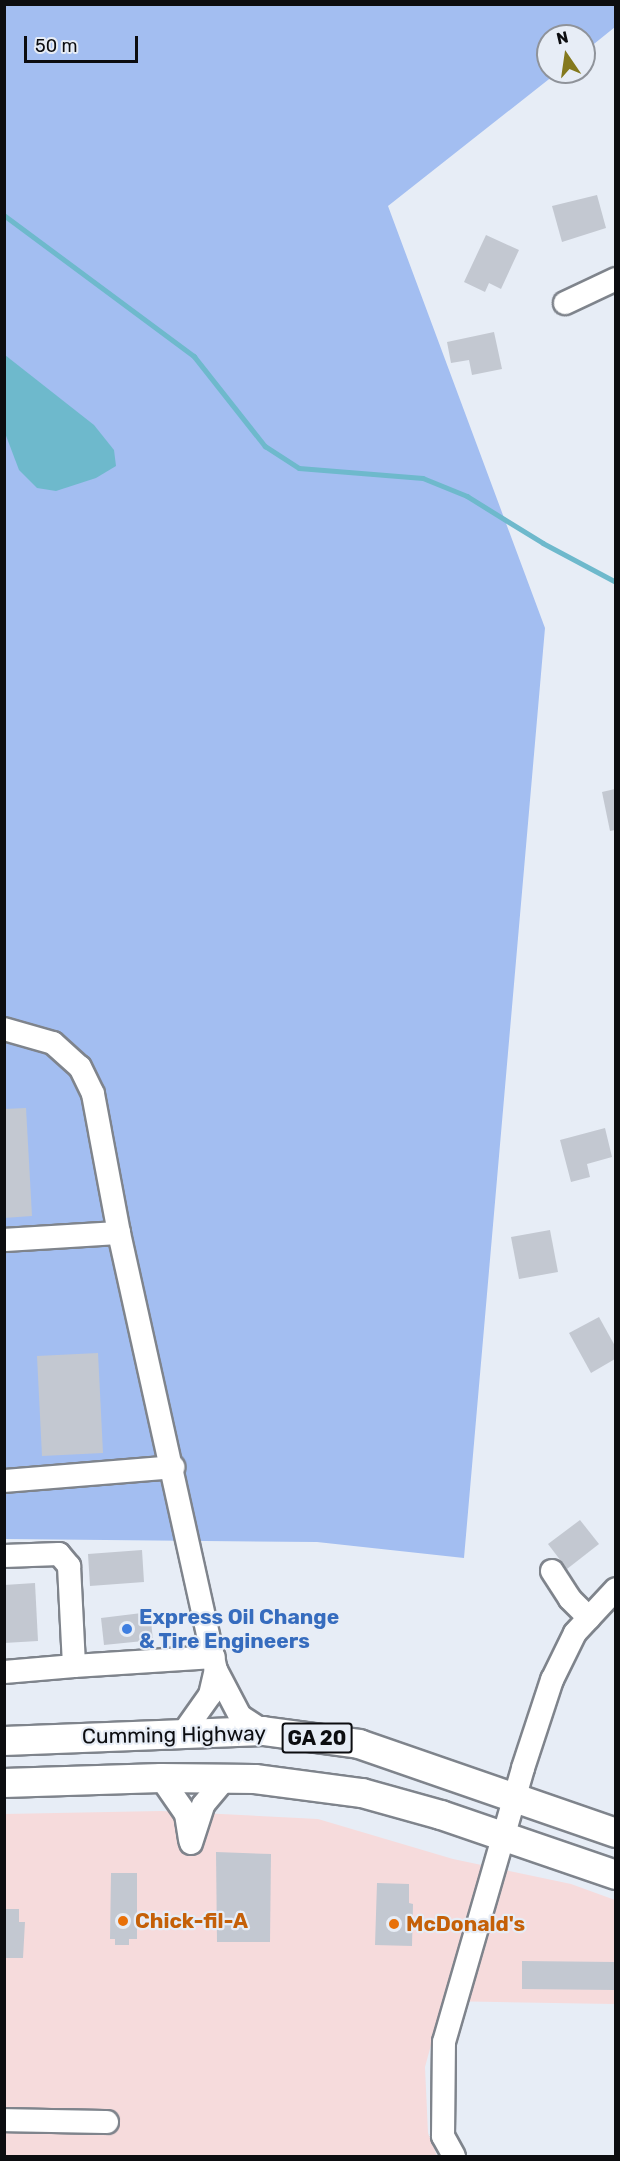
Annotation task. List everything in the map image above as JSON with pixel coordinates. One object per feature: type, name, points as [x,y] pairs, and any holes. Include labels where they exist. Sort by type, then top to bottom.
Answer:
[{"type":"main road","name":"Cumming Highway","points":[[4,1741],[263,1731],[360,1744],[516,1796],[615,1833]]},
{"type":"main road","name":"Cumming Highway","points":[[4,1783],[161,1778],[255,1779],[362,1793],[441,1815],[615,1875]]},
{"type":"street","points":[[565,303],[615,279]]},
{"type":"street","points":[[4,1029],[54,1043],[80,1067],[93,1094],[119,1233],[215,1663],[240,1716],[263,1731]]},
{"type":"street","points":[[4,1240],[119,1233]]},
{"type":"street","points":[[4,1481],[173,1467]]},
{"type":"street","points":[[4,1556],[59,1554],[69,1566],[74,1666]]},
{"type":"street","points":[[552,1571],[559,1586],[589,1618]]},
{"type":"street","points":[[454,2157],[443,2136],[444,2042],[552,1680],[576,1633],[615,1589]]},
{"type":"street","points":[[4,1672],[74,1666],[215,1663]]},
{"type":"street","points":[[183,1733],[210,1695],[215,1663]]},
{"type":"street","points":[[161,1778],[186,1814],[191,1843],[203,1805],[225,1779]]},
{"type":"street","points":[[4,2120],[107,2122]]},
{"type":"shaded area","points":[[4,5],[615,5],[615,27],[596,42],[596,24],[536,24],[536,84],[543,84],[388,206],[545,628],[464,1558],[317,1542],[5,1539]]},
{"type":"shaded area","points":[[5,355],[94,425],[114,450],[116,466],[96,478],[56,491],[37,488],[19,470],[5,433]]},
{"type":"shaded area","points":[[161,1811],[318,1819],[453,1859],[571,1884],[615,1900],[615,2004],[443,2001],[425,2067],[428,2133],[437,2156],[5,2156],[4,1814]]},
{"type":"building","points":[[597,195],[606,228],[562,242],[552,206]]},
{"type":"building","points":[[486,235],[519,250],[501,289],[489,283],[485,292],[464,282]]},
{"type":"building","points":[[494,332],[502,369],[472,375],[469,360],[451,363],[447,342]]},
{"type":"building","points":[[615,789],[615,830],[610,831],[602,792]]},
{"type":"building","points":[[26,1108],[32,1216],[4,1218],[4,1109]]},
{"type":"building","points":[[605,1128],[612,1157],[587,1164],[590,1177],[571,1182],[560,1140]]},
{"type":"building","points":[[550,1230],[558,1272],[519,1279],[511,1237]]},
{"type":"building","points":[[599,1317],[615,1346],[615,1359],[591,1373],[569,1333]]},
{"type":"building","points":[[98,1353],[103,1453],[42,1456],[37,1356]]},
{"type":"building","points":[[580,1520],[599,1544],[567,1569],[548,1544]]},
{"type":"building","points":[[142,1550],[144,1582],[90,1586],[88,1554]]},
{"type":"building","points":[[35,1583],[38,1641],[4,1643],[4,1585]]},
{"type":"building","name":"Express Oil Change & Tire Engineers","points":[[150,1612],[153,1640],[104,1645],[101,1618]]},
{"type":"building","points":[[216,1852],[271,1854],[270,1942],[217,1942]]},
{"type":"building","name":"Chick-fil-A","points":[[111,1873],[137,1873],[137,1939],[129,1939],[129,1945],[115,1945],[115,1939],[110,1939]]},
{"type":"building","name":"McDonald's","points":[[377,1883],[409,1884],[409,1903],[413,1904],[412,1946],[375,1945]]},
{"type":"building","points":[[4,1909],[19,1909],[19,1922],[25,1922],[23,1958],[4,1958]]},
{"type":"building","points":[[522,1961],[615,1962],[615,1990],[522,1989]]},
{"type":"waterway","points":[[4,215],[194,356],[265,446],[299,468],[423,478],[467,496],[543,543],[616,582]]},
{"type":"place","name":"Express Oil Change & Tire Engineers","points":[[127,1629]]},
{"type":"place","name":"Chick-fil-A","points":[[123,1921]]},
{"type":"place","name":"McDonald's","points":[[394,1924]]}]
